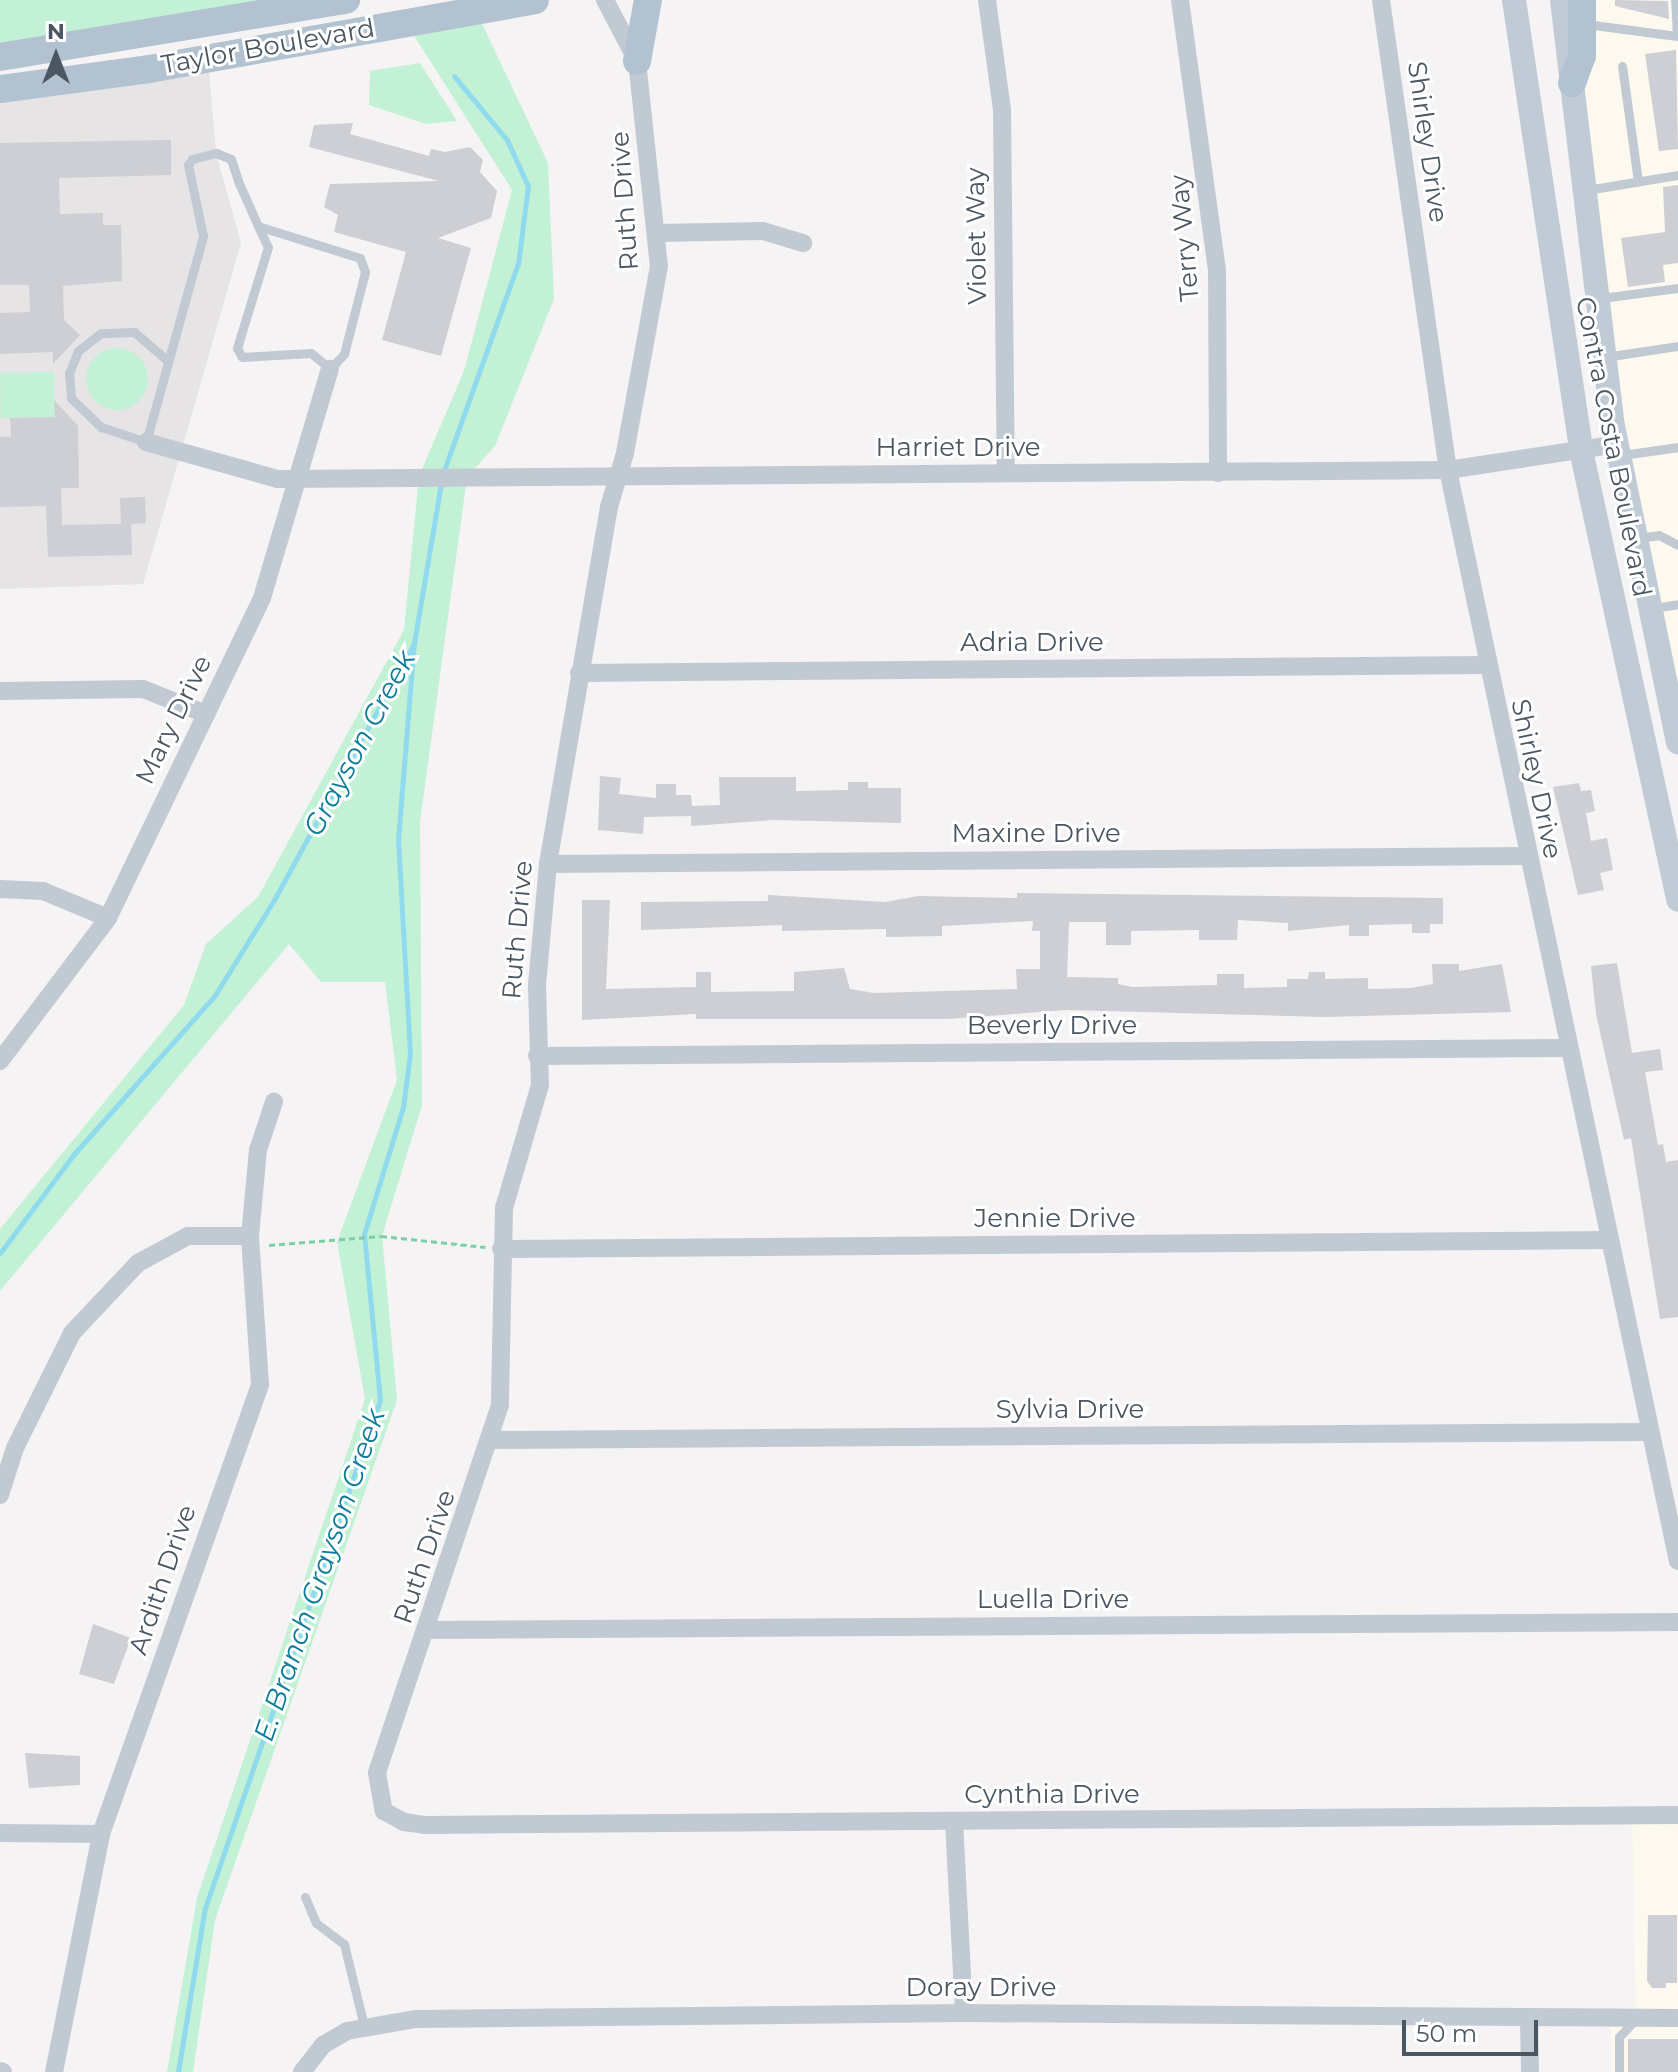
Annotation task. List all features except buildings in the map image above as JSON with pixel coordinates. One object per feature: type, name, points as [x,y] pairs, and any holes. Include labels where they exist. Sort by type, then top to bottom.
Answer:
[{"type":"main road","name":"Taylor Boulevard","points":[[0,57],[346,0]]},
{"type":"main road","name":"Taylor Boulevard","points":[[0,89],[149,69],[535,0]]},
{"type":"main road","points":[[637,61],[648,0]]},
{"type":"main road","name":"Contra Costa Boulevard","points":[[1514,0],[1581,450],[1678,900]]},
{"type":"main road","name":"Contra Costa Boulevard","points":[[1562,0],[1618,450],[1652,608],[1671,676],[1678,742]]},
{"type":"main road","points":[[1572,83],[1582,56],[1583,12]]},
{"type":"street","name":"Ruth Drive","points":[[426,1825],[404,1822],[384,1811],[377,1773],[492,1440],[504,1343],[501,1249],[504,1208],[537,1105],[537,986],[548,864],[579,673],[659,266],[658,233],[637,61],[605,0]]},
{"type":"street","name":"Violet Way","points":[[987,0],[1002,109],[1006,473]]},
{"type":"street","name":"Terry Way","points":[[1180,0],[1217,269],[1218,473]]},
{"type":"street","name":"Shirley Drive","points":[[1381,0],[1448,470],[1485,665],[1678,1561]]},
{"type":"street","points":[[658,233],[763,231],[803,243]]},
{"type":"street","name":"Mary Drive","points":[[0,1061],[108,918],[262,598],[330,369]]},
{"type":"street","name":"Harriet Drive","points":[[146,442],[278,479],[1448,470],[1581,450],[1618,450]]},
{"type":"street","name":"Adria Drive","points":[[579,673],[1485,665]]},
{"type":"street","points":[[0,691],[143,689],[206,714]]},
{"type":"street","name":"Maxine Drive","points":[[548,864],[1525,856]]},
{"type":"street","points":[[0,889],[43,891],[108,918]]},
{"type":"street","name":"Beverly Drive","points":[[537,1056],[1566,1048]]},
{"type":"street","name":"Ardith Drive","points":[[54,2072],[101,1834],[260,1384],[250,1242],[258,1150],[274,1102]]},
{"type":"street","points":[[0,1495],[15,1448],[72,1333],[138,1263],[188,1236],[250,1242]]},
{"type":"street","name":"Jennie Drive","points":[[501,1249],[1610,1240]]},
{"type":"street","name":"Sylvia Drive","points":[[492,1440],[1649,1432]]},
{"type":"street","name":"Luella Drive","points":[[428,1630],[1678,1622]]},
{"type":"street","name":"Cynthia Drive","points":[[426,1825],[1678,1815]]},
{"type":"street","points":[[954,1821],[964,2013]]},
{"type":"street","points":[[0,1833],[101,1834]]},
{"type":"street","name":"Doray Drive","points":[[302,2072],[323,2045],[364,2026],[416,2019],[964,2013],[1678,2018]]},
{"type":"street","points":[[1529,2019],[1530,2072]]},
{"type":"lane","points":[[1583,12],[1671,38],[1678,32],[1675,0]]},
{"type":"lane","points":[[1622,66],[1638,181]]},
{"type":"lane","points":[[168,361],[142,336],[118,330],[85,342],[69,373],[71,398],[88,417],[120,436],[146,442],[203,236],[189,174],[192,159],[216,153],[231,159],[258,226],[268,247],[237,348],[242,357],[311,353],[330,369],[344,354],[365,272],[360,258],[258,226]]},
{"type":"lane","points":[[1584,190],[1678,175]]},
{"type":"lane","points":[[1597,299],[1678,288]]},
{"type":"lane","points":[[1605,357],[1678,346]]},
{"type":"lane","points":[[1618,450],[1678,447]]},
{"type":"lane","points":[[1636,538],[1659,535],[1678,545]]},
{"type":"lane","points":[[1652,608],[1678,604]]},
{"type":"lane","points":[[305,1897],[316,1923],[344,1944],[353,1963],[364,2026]]},
{"type":"lane","points":[[1619,2072],[1619,2037],[1636,2019]]},
{"type":"path","points":[[250,1242],[337,1242],[381,1236],[501,1249]]},
{"type":"shaded area","points":[[1582,0],[1678,0],[1678,742],[1583,187]]},
{"type":"shaded area","points":[[208,58],[216,153],[241,243],[143,584],[0,589],[0,89]]},
{"type":"shaded area","points":[[1678,1815],[1678,2072],[1611,2072],[1611,2019],[1636,2018],[1632,1816]]},
{"type":"green space","points":[[0,0],[347,0],[0,57]]},
{"type":"green space","points":[[476,11],[548,163],[554,299],[495,446],[467,477],[420,822],[422,1105],[382,1236],[397,1400],[215,1920],[193,2072],[167,2072],[197,1898],[365,1399],[337,1242],[397,1080],[385,982],[321,982],[289,944],[0,1291],[0,1229],[184,1005],[206,944],[258,897],[404,630],[419,476],[464,371],[512,190],[406,23]]},
{"type":"green space","points":[[420,63],[457,121],[426,124],[369,105],[370,71]]},
{"type":"green space","points":[[117,348],[129,350],[139,357],[146,367],[146,391],[139,401],[129,408],[117,410],[105,408],[95,401],[88,391],[86,379],[88,367],[95,357],[105,350]]},
{"type":"green space","points":[[54,372],[55,417],[1,418],[0,373]]},
{"type":"waterway","name":"Grayson Creek","points":[[443,473],[518,264],[528,186],[507,140],[454,76]]},
{"type":"waterway","name":"Grayson Creek","points":[[0,1253],[74,1154],[215,995],[274,900],[414,643],[441,483]]},
{"type":"waterway","name":"E. Branch Grayson Creek","points":[[178,2072],[205,1908],[380,1400],[364,1234],[403,1107],[410,1054],[398,840],[414,643]]}]
